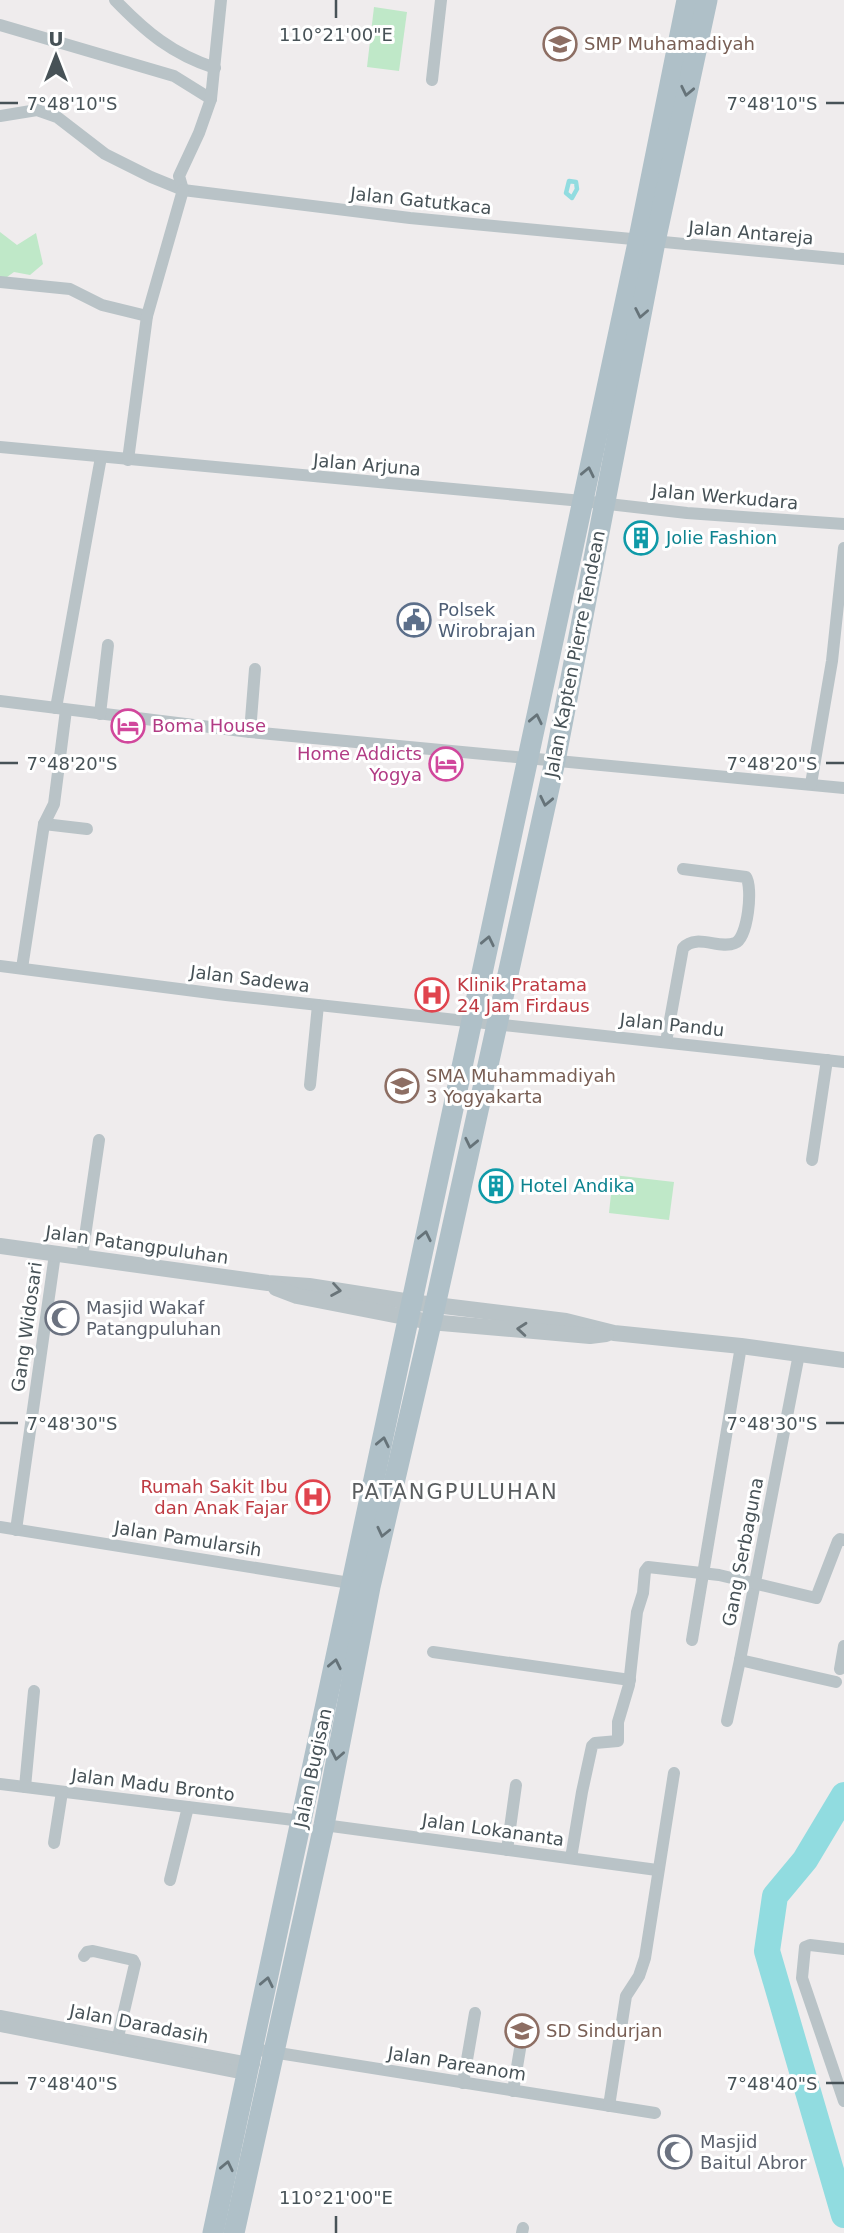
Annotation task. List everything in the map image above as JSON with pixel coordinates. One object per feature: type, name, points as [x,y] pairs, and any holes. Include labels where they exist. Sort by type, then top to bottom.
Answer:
[{"type":"main road","name":"Jalan Kapten Pierre Tendean","points":[[409,1310],[528,758],[593,502],[647,240],[687,0]]},
{"type":"main road","name":"Jalan Kapten Pierre Tendean","points":[[647,240],[707,0]]},
{"type":"main road","name":"Jalan Kapten Pierre Tendean","points":[[433,1314],[555,761],[593,502]]},
{"type":"main road","name":"Jalan Bugisan","points":[[234,2233],[324,1825],[361,1585],[409,1310]]},
{"type":"main road","name":"Jalan Bugisan","points":[[213,2233],[302,1821],[433,1314]]},
{"type":"main road","points":[[302,1821],[324,1825]]},
{"type":"street","points":[[116,0],[146,32],[162,43],[194,61],[215,68]]},
{"type":"street","points":[[128,460],[147,316],[183,190],[179,176],[211,99],[221,0]]},
{"type":"street","points":[[432,80],[441,0]]},
{"type":"street","points":[[0,24],[174,76],[211,99]]},
{"type":"street","name":"Jalan Gatutkaca","points":[[0,116],[37,110],[57,117],[105,154],[183,190],[410,218],[647,240]]},
{"type":"street","name":"Jalan Antareja","points":[[647,240],[844,259]]},
{"type":"street","points":[[0,282],[70,289],[102,305],[147,316]]},
{"type":"street","name":"Jalan Arjuna","points":[[0,447],[593,502]]},
{"type":"street","points":[[22,968],[44,824],[54,804],[61,709],[101,457]]},
{"type":"street","name":"Jalan Werkudara","points":[[593,502],[687,513],[844,524]]},
{"type":"street","points":[[811,784],[833,654],[844,548]]},
{"type":"street","points":[[100,714],[108,645]]},
{"type":"street","points":[[250,732],[255,669]]},
{"type":"street","points":[[0,701],[250,732],[844,788]]},
{"type":"street","points":[[44,824],[87,829]]},
{"type":"street","points":[[666,1042],[683,948],[699,942],[731,945],[742,938],[750,887],[746,877],[683,869]]},
{"type":"street","name":"Jalan Sadewa","points":[[0,965],[497,1025]]},
{"type":"street","points":[[310,1085],[318,1005]]},
{"type":"street","name":"Jalan Pandu","points":[[497,1025],[844,1062]]},
{"type":"street","points":[[812,1160],[827,1060]]},
{"type":"street","points":[[82,1257],[99,1140]]},
{"type":"street","name":"Jalan Patangpuluhan","points":[[0,1246],[268,1283],[297,1297],[433,1314],[566,1321],[614,1333],[844,1360]]},
{"type":"street","name":"Gang Widosari","points":[[16,1530],[55,1254]]},
{"type":"street","points":[[692,1640],[741,1346]]},
{"type":"street","name":"Gang Serbaguna","points":[[727,1721],[799,1354]]},
{"type":"street","name":"Jalan Pamularsih","points":[[0,1527],[361,1585]]},
{"type":"street","points":[[571,1858],[592,1746],[595,1743],[618,1741],[618,1722],[630,1680],[632,1641],[648,1567],[703,1573],[816,1598],[838,1541],[844,1540]]},
{"type":"street","points":[[740,1661],[838,1676],[844,1646]]},
{"type":"street","points":[[433,1652],[630,1680]]},
{"type":"street","points":[[24,1787],[34,1691]]},
{"type":"street","points":[[609,2106],[626,1996],[639,1976],[645,1958],[674,1773]]},
{"type":"street","name":"Jalan Madu Bronto","points":[[0,1784],[302,1821]]},
{"type":"street","points":[[506,1850],[516,1786]]},
{"type":"street","points":[[54,1843],[62,1792]]},
{"type":"street","points":[[170,1880],[188,1807]]},
{"type":"street","name":"Jalan Lokananta","points":[[324,1825],[657,1870]]},
{"type":"street","points":[[844,1950],[810,1945],[805,1947],[802,1978],[844,2100]]},
{"type":"street","points":[[85,1956],[87,1952],[93,1951],[133,1960],[135,1964],[118,2037]]},
{"type":"street","points":[[463,2083],[475,2013]]},
{"type":"street","name":"Jalan Daradasih","points":[[0,2016],[271,2067]]},
{"type":"street","name":"Jalan Daradasih","points":[[0,2026],[250,2062]]},
{"type":"street","points":[[513,2091],[521,2043]]},
{"type":"street","name":"Jalan Pareanom","points":[[271,2067],[463,2083],[655,2113]]},
{"type":"green space","points":[[374,7],[407,12],[399,71],[367,67]]},
{"type":"green space","points":[[0,232],[17,245],[36,233],[43,264],[30,275],[14,272],[0,282]]},
{"type":"green space","points":[[613,1175],[674,1182],[669,1220],[609,1213]]},
{"type":"waterway","points":[[569,181],[576,182],[577,189],[572,198],[566,193],[569,181]]},
{"type":"waterway","points":[[844,1795],[805,1860],[775,1896],[767,1951],[844,2215]]},
{"type":"place","name":"SMP Muhamadiyah","points":[[560,44]]},
{"type":"place","name":"Jolie Fashion","points":[[641,538]]},
{"type":"place","name":"Polsek Wirobrajan","points":[[414,620]]},
{"type":"place","name":"Boma House","points":[[128,726]]},
{"type":"place","name":"Home Addicts Yogya","points":[[446,764]]},
{"type":"place","name":"Klinik Pratama 24 Jam Firdaus","points":[[432,995]]},
{"type":"place","name":"SMA Muhammadiyah 3 Yogyakarta","points":[[402,1086]]},
{"type":"place","name":"Hotel Andika","points":[[496,1186]]},
{"type":"place","name":"Masjid Wakaf Patangpuluhan","points":[[62,1318]]},
{"type":"place","name":"Rumah Sakit Ibu dan Anak Fajar","points":[[313,1497]]},
{"type":"place","name":"SD Sindurjan","points":[[522,2031]]},
{"type":"place","name":"Masjid Baitul Abror","points":[[675,2152]]},
{"type":"district","name":"PATANGPULUHAN","points":[[455,1492]]}]
